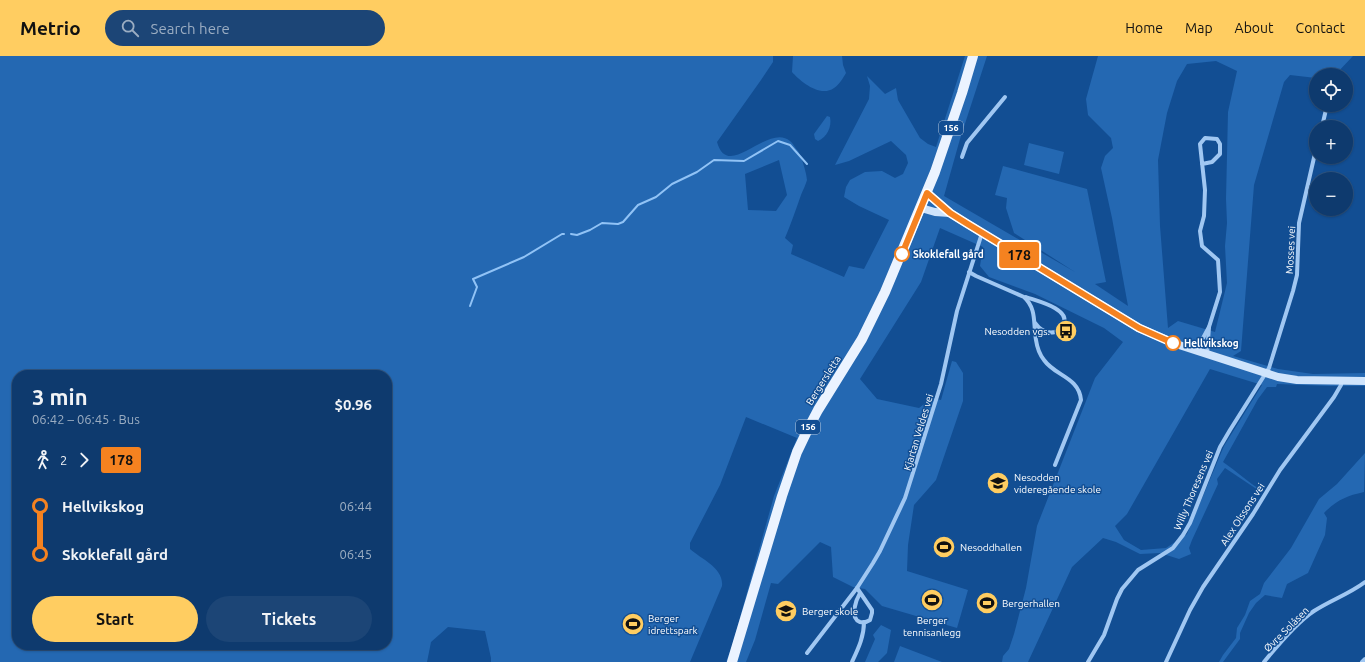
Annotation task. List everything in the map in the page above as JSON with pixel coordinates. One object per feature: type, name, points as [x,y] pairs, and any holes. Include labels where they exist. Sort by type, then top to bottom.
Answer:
[{"type":"main road","name":"156","points":[[924,200],[949,133],[974,56]]},
{"type":"main road","points":[[924,200],[935,212],[950,213]]},
{"type":"main road","points":[[924,200],[950,213],[1139,328],[1157,337],[1266,373],[1292,379],[1365,381]]},
{"type":"main road","name":"Bergersletta","points":[[732,662],[782,496],[802,440],[818,410],[848,364],[870,325],[924,200]]},
{"type":"street","points":[[962,157],[966,143],[1005,97]]},
{"type":"street","points":[[1202,164],[1212,162],[1220,154],[1220,144],[1216,139],[1205,138],[1200,144],[1202,164],[1205,190],[1204,216],[1200,231],[1202,246],[1218,260],[1220,292],[1210,327],[1207,354]]},
{"type":"street","name":"Mosses vei","points":[[1266,373],[1269,368],[1297,275],[1299,223],[1313,164]]},
{"type":"street","name":"Kjartan Veldes vei","points":[[807,653],[857,588],[880,551],[908,490],[941,384],[957,311],[982,232]]},
{"type":"street","points":[[969,272],[1024,297],[1055,308],[1062,313],[1064,318],[1063,325],[1055,332],[1045,332],[1039,329],[1035,323]]},
{"type":"street","points":[[1024,297],[1030,302],[1033,310],[1036,342],[1043,358],[1047,363],[1071,381],[1078,388],[1081,396],[1077,411],[1055,465]]},
{"type":"street","points":[[1196,351],[1210,327]]},
{"type":"street","name":"Willy Thoresens vei","points":[[1088,662],[1104,634],[1122,589],[1138,570],[1173,548],[1184,536],[1220,447],[1266,373]]},
{"type":"street","name":"Alex Olssons vei","points":[[1166,662],[1190,610],[1203,587],[1253,514],[1280,470],[1334,397],[1341,385],[1342,380]]},
{"type":"street","name":"Øvre Solåsen","points":[[1264,662],[1306,617],[1365,582]]},
{"type":"street","points":[[857,588],[872,610],[870,620],[864,622],[858,621],[854,613],[857,598],[860,593]]},
{"type":"street","points":[[852,662],[861,640],[864,622]]},
{"type":"street","points":[[1362,662],[1365,659]]},
{"type":"shaded area","points":[[0,56],[773,56],[773,62],[717,142],[722,153],[730,156],[739,154],[771,139],[781,137],[791,142],[801,156],[807,180],[785,238],[793,245],[791,254],[844,277],[849,266],[864,269],[889,220],[844,197],[846,187],[850,180],[865,172],[882,171],[895,178],[903,174],[908,163],[906,155],[891,141],[849,161],[835,165],[869,99],[870,86],[867,76],[885,94],[896,88],[898,100],[920,138],[928,144],[936,147],[965,56],[987,56],[960,139],[944,196],[1075,272],[1014,233],[1006,208],[1007,198],[995,195],[1003,166],[1087,189],[1106,282],[1095,284],[1128,306],[1101,168],[1105,156],[1113,148],[1111,138],[1088,115],[1086,99],[1098,56],[1353,56],[1342,68],[1309,68],[1309,77],[1290,75],[1284,82],[1254,185],[1241,351],[1233,356],[1278,369],[1313,374],[1365,373],[1365,386],[1277,384],[1276,387],[1267,387],[1258,399],[1223,462],[1262,491],[1261,492],[1225,468],[1217,479],[1218,484],[1192,540],[1189,548],[1191,554],[1179,559],[1160,553],[1140,554],[1116,542],[1103,538],[1072,567],[1028,662],[1002,662],[1003,656],[1009,649],[1014,634],[1026,588],[1037,526],[1095,378],[1123,342],[1104,328],[1035,294],[989,277],[980,266],[983,247],[940,228],[921,282],[860,379],[877,399],[919,408],[932,398],[941,400],[952,361],[956,362],[963,373],[963,401],[936,480],[914,505],[908,545],[907,571],[968,590],[957,628],[882,606],[865,589],[853,587],[833,577],[831,547],[820,542],[778,584],[771,583],[755,640],[746,662],[726,662],[732,646],[774,496],[797,438],[746,417],[720,485],[690,543],[690,549],[716,569],[722,580],[722,586],[690,662],[491,662],[485,631],[448,627],[431,642],[427,662],[0,662]],"holes":[[[1216,61],[1237,71],[1228,112],[1226,199],[1227,223],[1225,246],[1227,283],[1215,332],[1178,321],[1168,328],[1160,226],[1158,160],[1167,113],[1177,81],[1187,64]],[[779,160],[787,195],[776,211],[748,210],[745,174]],[[1210,369],[1262,385],[1224,446],[1187,534],[1166,548],[1141,550],[1124,540],[1115,526],[1127,514]]]},
{"type":"shaded area","points":[[793,56],[842,56],[846,73],[839,83],[829,91],[817,90],[805,84],[792,72]]},
{"type":"shaded area","points":[[827,116],[830,117],[829,128],[824,137],[818,141],[815,139],[814,134]]},
{"type":"shaded area","points":[[1029,143],[1064,152],[1059,174],[1024,165]]},
{"type":"shaded area","points":[[1365,453],[1364,492],[1342,499],[1324,513],[1327,518],[1325,535],[1308,573],[1287,584],[1282,598],[1265,595],[1256,603],[1249,613],[1240,633],[1240,639],[1223,662],[1219,662],[1236,638],[1237,628],[1245,615],[1250,601],[1260,594],[1264,583],[1291,548],[1319,499],[1337,484]]},
{"type":"shaded area","points":[[881,625],[891,630],[887,653],[878,662],[865,662],[875,639],[873,635]]},
{"type":"shaded area","points":[[900,646],[942,662],[894,662]]},
{"type":"waterway","points":[[571,234],[577,235],[602,223],[618,224],[623,222],[638,205],[656,197],[672,184],[697,172],[714,160],[744,161],[778,141],[790,145],[807,164]]},
{"type":"waterway","points":[[470,306],[477,287],[473,279],[524,257],[564,234]]},
{"type":"bus line","name":"178","points":[[902,254],[927,193],[950,213],[966,223],[1139,328],[1173,343]]},
{"type":"place","name":"Skoklefall gård","points":[[902,254]]},
{"type":"place","name":"Nesodden vgs.","points":[[1066,331]]},
{"type":"place","name":"Hellvikskog","points":[[1173,343]]},
{"type":"place","name":"Nesodden videregående skole","points":[[998,483]]},
{"type":"place","name":"Nesoddhallen","points":[[944,547]]},
{"type":"place","name":"Berger tennisanlegg","points":[[932,600]]},
{"type":"place","name":"Bergerhallen","points":[[987,603]]},
{"type":"place","name":"Berger skole","points":[[786,611]]},
{"type":"place","name":"Berger idrettspark","points":[[633,624]]}]
